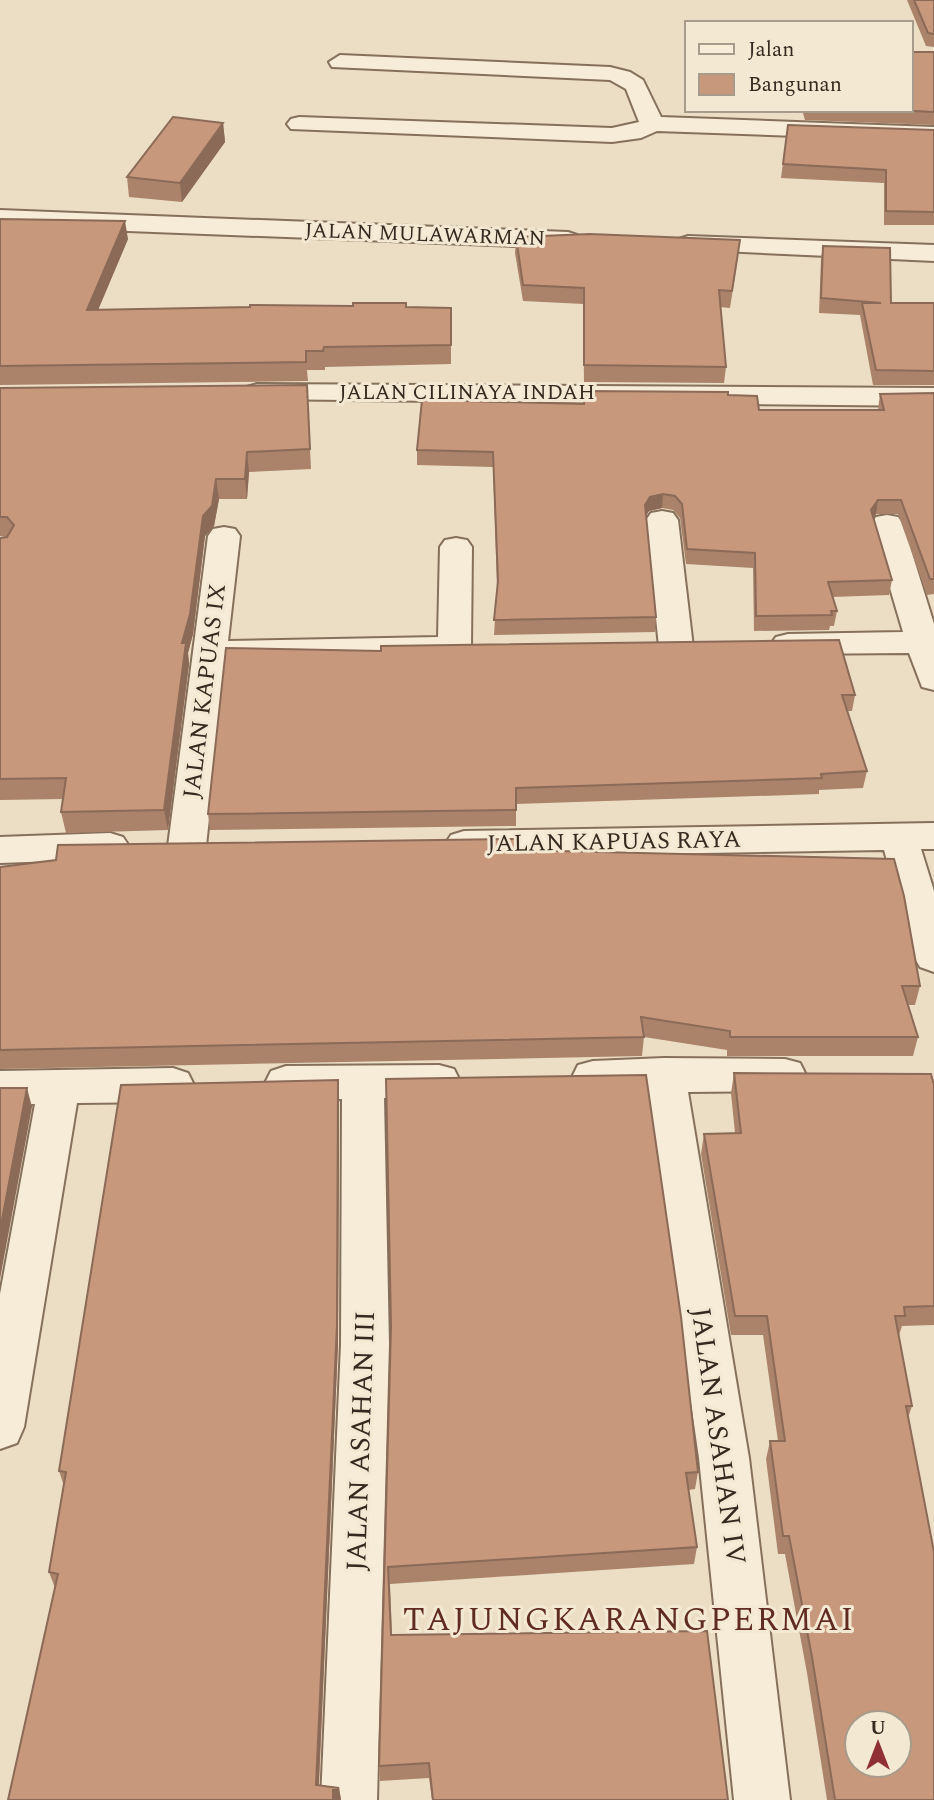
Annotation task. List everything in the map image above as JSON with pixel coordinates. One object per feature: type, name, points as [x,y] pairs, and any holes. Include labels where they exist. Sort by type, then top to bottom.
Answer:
[{"type":"street","points":[[340,62],[595,71],[624,76],[635,82],[652,124]]},
{"type":"street","points":[[299,124],[612,135],[641,131],[652,124],[934,134]]},
{"type":"street","name":"JALAN MULAWARMAN","points":[[0,218],[594,241]]},
{"type":"street","points":[[663,243],[934,253]]},
{"type":"street","name":"JALAN CILINAYA INDAH","points":[[232,393],[934,397]]},
{"type":"street","points":[[662,520],[677,646]]},
{"type":"street","points":[[887,524],[934,679]]},
{"type":"street","name":"JALAN KAPUAS IX","points":[[187,846],[224,536]]},
{"type":"street","points":[[209,652],[467,647],[456,547]]},
{"type":"street","points":[[758,645],[922,642]]},
{"type":"street","points":[[916,836],[934,957]]},
{"type":"street","name":"JALAN KAPUAS RAYA","points":[[432,844],[916,836]]},
{"type":"street","points":[[0,850],[228,845]]},
{"type":"street","points":[[561,1078],[664,1074],[825,1076]]},
{"type":"street","name":"JALAN ASAHAN IV","points":[[664,1074],[724,1458],[762,1800]]},
{"type":"street","points":[[252,1084],[482,1080]]},
{"type":"street","name":"JALAN ASAHAN III","points":[[349,1800],[365,1344],[363,1082]]},
{"type":"street","points":[[0,1088],[211,1085]]},
{"type":"street","points":[[0,1427],[59,1087]]},
{"type":"building","points":[[914,0],[934,0],[934,34],[928,33]]},
{"type":"building","points":[[913,52],[934,52],[934,112],[913,111]]},
{"type":"building","points":[[173,117],[223,123],[180,183],[127,177]]},
{"type":"building","points":[[788,125],[934,130],[934,212],[886,211],[886,170],[783,164]]},
{"type":"building","points":[[0,219],[125,221],[87,310],[406,303],[406,307],[451,308],[451,345],[324,347],[323,351],[306,351],[306,362],[0,366]]},
{"type":"building","points":[[590,234],[740,240],[732,291],[719,290],[726,367],[584,365],[584,288],[523,285],[516,237]]},
{"type":"building","points":[[823,246],[890,248],[891,303],[934,303],[934,371],[876,370],[862,303],[881,303],[821,298]]},
{"type":"building","points":[[307,385],[310,449],[247,452],[245,479],[216,479],[212,506],[203,516],[190,614],[182,643],[186,643],[164,810],[61,812],[66,778],[0,779],[0,538],[7,537],[14,525],[7,517],[0,517],[0,388]]},
{"type":"building","points":[[584,391],[728,392],[728,395],[757,396],[759,410],[884,410],[880,394],[934,393],[934,579],[930,579],[901,500],[878,500],[871,510],[892,580],[828,582],[837,611],[831,611],[832,615],[756,616],[755,553],[687,549],[682,504],[675,496],[663,494],[650,497],[645,505],[656,617],[494,620],[498,581],[493,452],[417,450],[422,400],[584,404]]},
{"type":"building","points":[[839,640],[855,695],[842,695],[867,771],[821,774],[822,778],[516,788],[516,810],[208,814],[226,648],[381,651],[381,646]]},
{"type":"building","points":[[517,839],[517,850],[894,859],[904,896],[920,986],[902,986],[918,1037],[730,1037],[730,1031],[641,1017],[644,1037],[0,1050],[0,867],[56,860],[58,845]]},
{"type":"building","points":[[734,1073],[931,1074],[934,1085],[934,1306],[904,1307],[905,1316],[895,1316],[912,1406],[906,1406],[934,1552],[934,1800],[835,1800],[789,1536],[783,1536],[770,1441],[785,1441],[767,1316],[735,1316],[704,1134],[741,1133]]},
{"type":"building","points":[[646,1075],[681,1317],[698,1472],[686,1473],[697,1547],[388,1567],[391,1635],[707,1631],[728,1800],[433,1800],[429,1763],[379,1766],[391,1326],[386,1079]]},
{"type":"building","points":[[338,1080],[337,1325],[316,1785],[339,1788],[333,1790],[333,1800],[8,1800],[58,1574],[49,1572],[66,1472],[59,1471],[121,1085]]},
{"type":"building","points":[[0,1088],[27,1088],[0,1230]]},
{"type":"district","name":"TAJUNGKARANGPERMAI","points":[[629,1620]]}]
